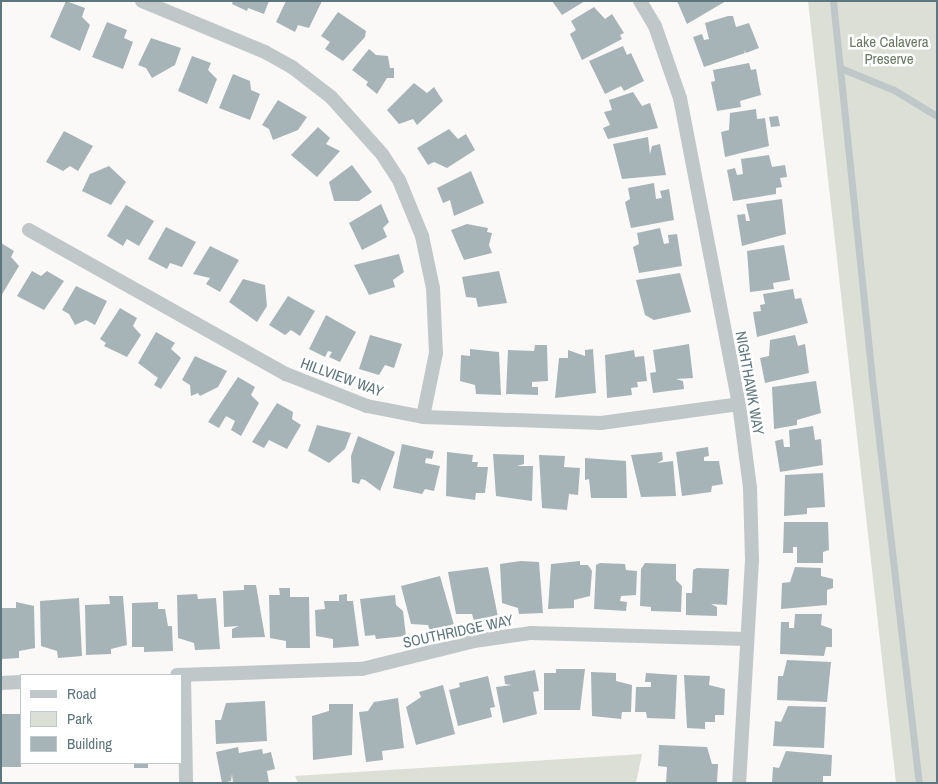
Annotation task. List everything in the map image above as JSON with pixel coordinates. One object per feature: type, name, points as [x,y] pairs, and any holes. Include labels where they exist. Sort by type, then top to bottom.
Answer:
[{"type":"street","points":[[142,1],[265,52],[292,67],[331,97],[382,154],[399,180],[422,236],[433,288],[436,352],[424,417]]},
{"type":"street","name":"NIGHTHAWK WAY","points":[[640,1],[655,26],[680,98],[739,404],[750,488],[752,560],[739,783]]},
{"type":"street","name":"HILLVIEW WAY","points":[[30,230],[286,374],[367,406],[424,417],[601,422],[739,404]]},
{"type":"street","name":"SOUTHRIDGE WAY","points":[[182,675],[362,669],[474,641],[530,633],[746,639]]},
{"type":"street","points":[[1,683],[20,682]]},
{"type":"street","points":[[182,697],[186,783]]},
{"type":"lane","points":[[833,1],[843,69],[852,189],[919,783]]},
{"type":"lane","points":[[843,69],[894,90],[937,116]]},
{"type":"green space","name":"Lake Calavera Preserve","points":[[808,1],[937,1],[937,783],[896,783]]},
{"type":"green space","points":[[642,754],[636,783],[298,783],[295,776]]},
{"type":"building","points":[[66,1],[85,8],[82,17],[90,25],[80,51],[50,37]]},
{"type":"building","points":[[233,1],[269,1],[264,14],[248,8],[247,11],[232,4]]},
{"type":"building","points":[[286,1],[322,1],[309,28],[298,25],[295,32],[276,22]]},
{"type":"building","points":[[552,1],[585,1],[562,15]]},
{"type":"building","points":[[677,1],[726,1],[687,24]]},
{"type":"building","points":[[594,7],[605,19],[612,14],[624,33],[620,35],[622,39],[582,60],[570,34],[576,30],[571,21]]},
{"type":"building","points":[[338,12],[366,31],[365,37],[343,61],[325,49],[330,42],[321,36]]},
{"type":"building","points":[[733,16],[736,27],[749,23],[759,48],[746,53],[744,50],[745,53],[704,67],[693,37],[702,34],[704,40],[709,39],[705,23]]},
{"type":"building","points":[[107,22],[127,30],[124,38],[133,42],[123,69],[92,57]]},
{"type":"building","points":[[151,38],[181,48],[175,65],[152,78],[146,68],[138,65]]},
{"type":"building","points":[[623,46],[627,55],[631,53],[644,81],[624,91],[621,86],[605,94],[589,61]]},
{"type":"building","points":[[369,49],[376,55],[388,56],[390,68],[394,68],[394,78],[387,78],[377,94],[366,85],[368,82],[352,70]]},
{"type":"building","points":[[192,56],[211,63],[208,70],[217,79],[207,104],[178,91]]},
{"type":"building","points":[[749,63],[751,70],[756,69],[761,95],[740,101],[741,107],[717,111],[711,82],[715,81],[713,70]]},
{"type":"building","points":[[233,74],[250,81],[251,90],[260,94],[250,120],[219,108]]},
{"type":"building","points":[[414,83],[427,93],[434,87],[443,101],[417,125],[413,119],[399,124],[387,110]]},
{"type":"building","points":[[633,92],[642,106],[650,103],[658,128],[608,139],[603,128],[610,125],[604,112],[612,110],[609,100]]},
{"type":"building","points":[[278,100],[307,117],[298,130],[273,140],[269,129],[262,125]]},
{"type":"building","points":[[756,109],[757,119],[765,118],[769,146],[725,157],[721,132],[729,130],[730,113]]},
{"type":"building","points":[[778,116],[780,126],[771,127],[769,117]]},
{"type":"building","points":[[318,127],[330,138],[326,144],[340,151],[317,177],[291,155]]},
{"type":"building","points":[[449,129],[458,139],[466,134],[475,150],[447,168],[434,162],[428,165],[417,148]]},
{"type":"building","points":[[64,131],[93,146],[78,171],[70,166],[63,171],[46,162]]},
{"type":"building","points":[[648,137],[650,154],[652,146],[660,144],[666,175],[622,179],[613,144]]},
{"type":"building","points":[[769,155],[772,167],[785,165],[787,177],[780,178],[782,187],[776,188],[776,194],[733,201],[727,170],[735,168],[737,175],[743,174],[741,159]]},
{"type":"building","points":[[352,165],[372,192],[359,201],[334,201],[329,182]]},
{"type":"building","points":[[109,166],[126,182],[111,205],[82,191],[90,174]]},
{"type":"building","points":[[471,171],[484,203],[454,216],[450,200],[443,203],[437,188]]},
{"type":"building","points":[[654,183],[656,199],[662,198],[660,191],[669,189],[674,220],[631,228],[625,202],[630,199],[628,188]]},
{"type":"building","points":[[782,199],[786,234],[742,246],[737,215],[745,214],[746,221],[750,221],[746,204]]},
{"type":"building","points":[[381,204],[389,222],[383,228],[387,237],[362,250],[349,223]]},
{"type":"building","points":[[126,205],[154,221],[139,246],[127,239],[123,246],[107,236]]},
{"type":"building","points":[[467,224],[488,228],[487,232],[492,233],[489,245],[492,253],[464,260],[451,230]]},
{"type":"building","points":[[166,227],[196,242],[182,267],[170,263],[167,269],[148,259]]},
{"type":"building","points":[[660,228],[664,244],[669,243],[668,235],[677,234],[682,266],[639,273],[633,247],[639,244],[637,233]]},
{"type":"building","points":[[1,243],[14,251],[11,257],[19,266],[1,296]]},
{"type":"building","points":[[784,245],[790,280],[773,283],[774,289],[750,292],[747,251]]},
{"type":"building","points":[[210,246],[239,260],[220,292],[206,284],[210,278],[193,274]]},
{"type":"building","points":[[399,254],[404,272],[393,280],[395,287],[369,295],[354,265]]},
{"type":"building","points":[[32,271],[41,276],[47,271],[64,281],[44,310],[17,296]]},
{"type":"building","points":[[499,271],[507,303],[478,307],[476,298],[466,297],[462,277]]},
{"type":"building","points":[[680,273],[691,312],[654,320],[645,315],[636,280]]},
{"type":"building","points":[[243,279],[265,285],[267,306],[257,322],[229,302]]},
{"type":"building","points":[[76,286],[107,301],[95,325],[86,320],[75,325],[69,314],[62,310]]},
{"type":"building","points":[[793,289],[795,299],[801,298],[808,323],[757,337],[753,312],[761,311],[760,305],[765,304],[763,294]]},
{"type":"building","points":[[288,296],[315,311],[300,336],[291,330],[285,335],[269,325]]},
{"type":"building","points":[[120,308],[137,318],[133,326],[141,335],[127,357],[104,346],[106,343],[100,339]]},
{"type":"building","points":[[326,315],[356,332],[340,362],[329,357],[332,352],[328,351],[325,357],[309,349]]},
{"type":"building","points":[[156,332],[175,343],[171,349],[181,358],[161,389],[154,385],[158,378],[138,363]]},
{"type":"building","points":[[370,335],[402,344],[394,368],[385,365],[379,375],[359,369]]},
{"type":"building","points":[[795,335],[798,346],[805,344],[809,373],[765,383],[760,358],[769,356],[770,340]]},
{"type":"building","points":[[689,344],[693,378],[676,379],[683,381],[684,389],[653,393],[650,373],[656,372],[653,350]]},
{"type":"building","points":[[535,345],[547,345],[548,381],[532,382],[532,387],[538,387],[538,395],[506,394],[508,350],[534,351]]},
{"type":"building","points":[[470,349],[499,352],[501,395],[476,394],[475,385],[460,381],[461,355],[470,356]]},
{"type":"building","points":[[593,349],[596,393],[555,398],[559,358],[568,358],[568,350],[585,356],[585,350]]},
{"type":"building","points":[[634,350],[635,357],[644,356],[647,381],[637,382],[638,387],[631,388],[632,395],[607,398],[605,355]]},
{"type":"building","points":[[195,356],[227,371],[218,387],[200,396],[198,393],[191,396],[190,385],[182,380]]},
{"type":"building","points":[[238,377],[255,387],[251,395],[259,403],[241,436],[231,430],[235,421],[226,416],[219,428],[208,422]]},
{"type":"building","points":[[816,381],[821,413],[797,420],[797,425],[774,429],[772,387]]},
{"type":"building","points":[[277,403],[293,412],[292,419],[301,425],[287,449],[269,440],[264,448],[252,442]]},
{"type":"building","points":[[317,425],[351,433],[345,449],[329,463],[308,451]]},
{"type":"building","points":[[813,426],[815,440],[821,439],[823,465],[780,472],[775,441],[783,439],[784,447],[790,447],[789,430]]},
{"type":"building","points":[[358,436],[395,452],[380,491],[365,480],[361,479],[359,484],[352,482],[351,456]]},
{"type":"building","points":[[402,444],[434,451],[432,459],[426,458],[425,463],[440,466],[434,491],[425,489],[422,494],[393,488]]},
{"type":"building","points":[[708,447],[709,456],[704,457],[704,461],[719,461],[723,484],[712,486],[711,492],[682,496],[676,452]]},
{"type":"building","points":[[447,452],[473,455],[472,462],[478,462],[477,467],[488,467],[485,493],[476,493],[475,500],[446,496]]},
{"type":"building","points":[[662,452],[663,460],[657,463],[673,461],[676,496],[641,497],[631,455]]},
{"type":"building","points":[[493,454],[524,455],[524,464],[517,466],[533,466],[532,501],[496,496]]},
{"type":"building","points":[[539,455],[565,456],[564,467],[580,468],[578,495],[569,494],[567,510],[542,508]]},
{"type":"building","points":[[585,458],[626,461],[627,498],[591,498],[589,479],[585,480]]},
{"type":"building","points":[[823,473],[825,507],[807,508],[807,514],[784,516],[785,475]]},
{"type":"building","points":[[784,522],[828,522],[829,550],[823,552],[823,563],[797,563],[797,547],[793,547],[793,553],[783,553]]},
{"type":"building","points":[[521,561],[539,562],[543,613],[519,614],[518,608],[502,603],[500,564]]},
{"type":"building","points":[[580,561],[580,565],[588,565],[592,571],[590,596],[574,600],[574,608],[548,609],[551,564]]},
{"type":"building","points":[[600,563],[625,564],[626,570],[637,571],[636,595],[621,596],[620,601],[627,602],[626,611],[594,609],[596,565]]},
{"type":"building","points":[[645,563],[676,564],[676,580],[682,586],[681,612],[651,611],[651,607],[640,606],[641,569]]},
{"type":"building","points":[[488,567],[498,617],[474,621],[472,614],[456,614],[448,572]]},
{"type":"building","points":[[795,567],[821,568],[821,576],[833,579],[833,588],[827,590],[827,605],[781,609],[782,583],[790,582]]},
{"type":"building","points":[[697,568],[729,569],[727,605],[711,604],[717,607],[717,616],[686,615],[686,593],[692,593],[693,570]]},
{"type":"building","points":[[440,576],[454,625],[430,631],[428,625],[411,624],[401,586]]},
{"type":"building","points":[[244,585],[256,585],[265,637],[232,638],[232,629],[239,626],[224,627],[223,591],[244,590]]},
{"type":"building","points":[[279,588],[290,588],[290,597],[309,597],[310,648],[286,648],[286,641],[270,638],[269,595],[280,595]]},
{"type":"building","points":[[197,594],[198,599],[216,598],[220,649],[195,650],[194,643],[178,638],[177,595]]},
{"type":"building","points":[[347,594],[347,601],[353,601],[359,646],[333,648],[333,639],[316,636],[315,610],[325,609],[324,601],[339,601],[339,595]]},
{"type":"building","points":[[395,595],[396,605],[403,611],[406,636],[376,639],[375,635],[365,636],[360,599]]},
{"type":"building","points":[[109,596],[123,596],[127,645],[111,649],[111,654],[86,655],[85,605],[110,604]]},
{"type":"building","points":[[79,598],[82,656],[58,658],[57,651],[41,646],[40,601]]},
{"type":"building","points":[[16,602],[34,606],[35,648],[19,651],[19,658],[1,659],[1,608],[16,608]]},
{"type":"building","points":[[158,602],[158,609],[165,609],[168,626],[172,626],[173,651],[144,652],[144,647],[132,647],[132,603]]},
{"type":"building","points":[[795,614],[822,614],[821,625],[832,629],[832,647],[826,647],[824,656],[780,654],[781,622],[789,622],[789,628],[794,628]]},
{"type":"building","points":[[787,660],[831,662],[827,702],[777,700],[778,676],[783,676]]},
{"type":"building","points":[[556,669],[585,669],[580,710],[544,710],[544,673],[556,673]]},
{"type":"building","points":[[535,670],[539,691],[533,692],[537,714],[503,723],[496,687],[512,685],[505,684],[504,676]]},
{"type":"building","points":[[591,672],[616,673],[616,681],[632,685],[631,712],[622,712],[621,719],[592,716]]},
{"type":"building","points":[[646,673],[677,675],[675,719],[647,718],[646,712],[635,712],[636,687],[651,687],[651,682],[645,682]]},
{"type":"building","points":[[684,675],[710,676],[709,685],[725,689],[724,715],[715,715],[715,722],[705,722],[705,729],[687,728]]},
{"type":"building","points":[[488,676],[495,707],[490,708],[492,717],[458,726],[449,690],[460,687],[459,683]]},
{"type":"building","points":[[443,685],[455,734],[416,745],[406,707],[421,697],[419,692]]},
{"type":"building","points":[[398,698],[404,748],[382,751],[383,760],[366,762],[359,712],[368,711],[374,702]]},
{"type":"building","points":[[265,701],[267,741],[216,744],[215,720],[221,720],[226,703]]},
{"type":"building","points":[[329,704],[353,704],[352,755],[313,760],[312,716],[329,711]]},
{"type":"building","points":[[788,706],[826,707],[824,748],[773,746],[775,721],[781,722]]},
{"type":"building","points":[[2,714],[20,714],[21,767],[2,767]]},
{"type":"building","points":[[659,745],[707,747],[712,764],[718,764],[717,783],[666,783],[667,767],[658,766]]},
{"type":"building","points":[[238,747],[239,753],[262,749],[263,754],[271,752],[275,769],[267,771],[269,783],[233,783],[232,774],[231,781],[222,783],[216,752]]},
{"type":"building","points":[[786,751],[832,755],[831,776],[823,776],[823,783],[772,783],[773,767],[779,768]]},
{"type":"building","points":[[134,764],[148,764],[148,768],[134,768]]}]
